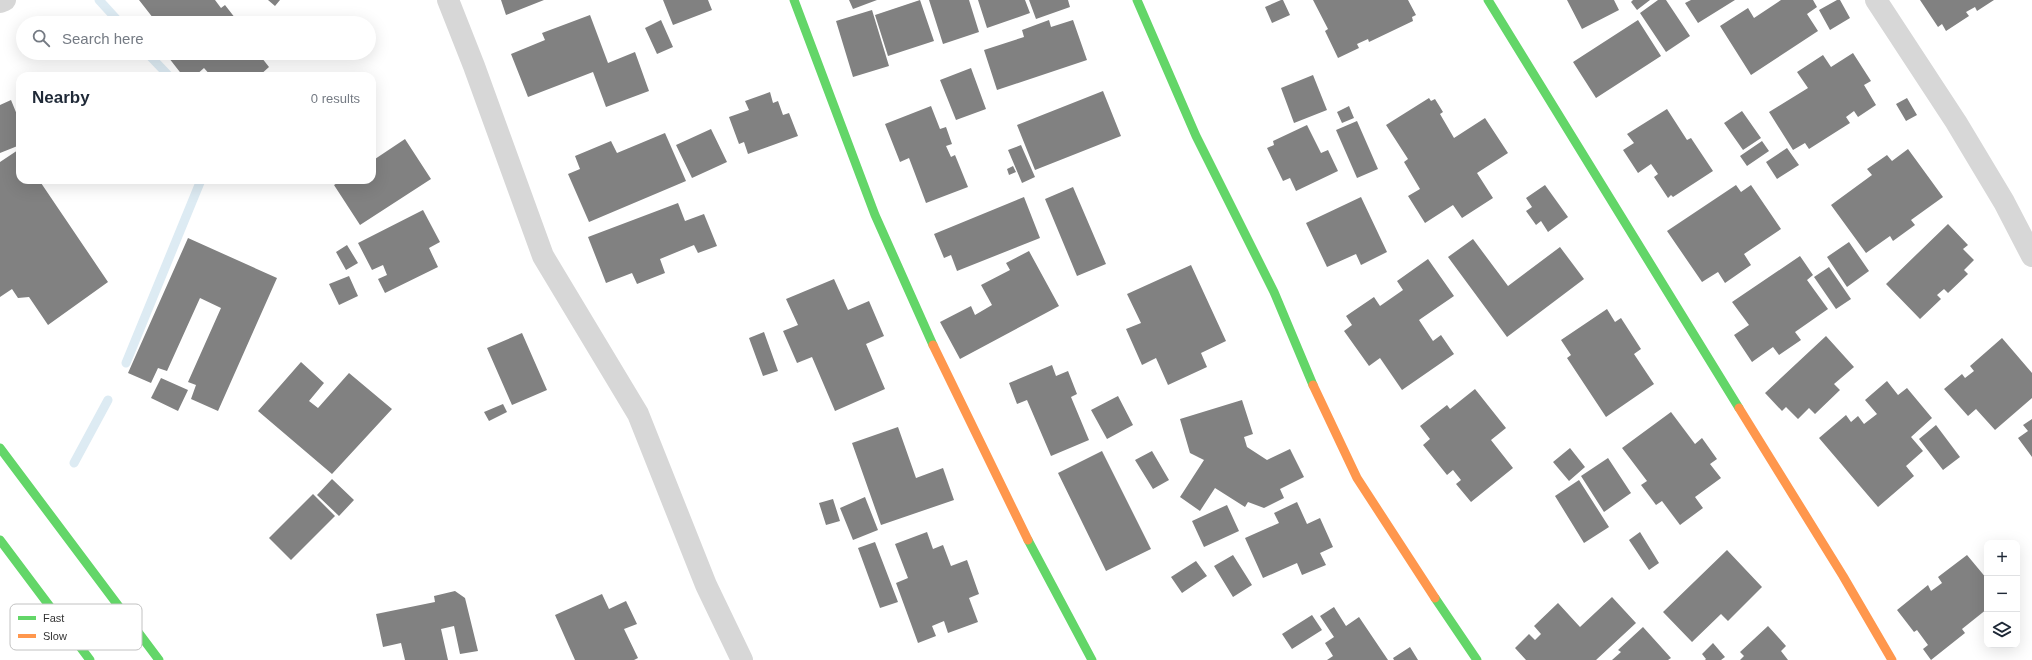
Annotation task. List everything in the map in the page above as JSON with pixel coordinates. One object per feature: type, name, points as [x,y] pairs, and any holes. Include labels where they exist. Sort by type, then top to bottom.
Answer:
[{"type":"street","points":[[0,2],[5,0]]},
{"type":"street","points":[[448,0],[474,66],[543,256],[638,414],[706,585],[742,660]]},
{"type":"street","points":[[794,0],[875,213],[918,312],[1003,494],[1092,660]]},
{"type":"street","points":[[1137,0],[1196,136],[1274,292],[1317,394],[1357,478],[1472,658]]},
{"type":"street","points":[[1488,0],[1835,563],[1892,660]]},
{"type":"street","points":[[1876,0],[1956,122],[2004,202],[2032,256]]},
{"type":"street","points":[[0,448],[117,604]]},
{"type":"street","points":[[0,540],[48,604]]},
{"type":"street","points":[[142,637],[159,660]]},
{"type":"street","points":[[82,650],[90,660]]},
{"type":"building","points":[[139,0],[215,0],[221,8],[225,5],[234,16],[152,16]]},
{"type":"building","points":[[268,0],[280,0],[275,6]]},
{"type":"building","points":[[501,0],[544,0],[506,15]]},
{"type":"building","points":[[663,0],[708,0],[712,10],[673,25]]},
{"type":"building","points":[[849,0],[877,0],[853,9]]},
{"type":"building","points":[[920,0],[934,41],[888,56],[875,15]]},
{"type":"building","points":[[929,0],[969,0],[979,32],[943,44]]},
{"type":"building","points":[[978,0],[1025,0],[1030,13],[987,28]]},
{"type":"building","points":[[1029,0],[1068,0],[1070,7],[1036,19]]},
{"type":"building","points":[[1283,0],[1290,15],[1272,23],[1265,7]]},
{"type":"building","points":[[1313,0],[1408,0],[1416,15],[1412,17],[1413,21],[1369,42],[1368,39],[1357,44],[1359,48],[1338,58],[1325,31],[1328,29]]},
{"type":"building","points":[[1567,0],[1614,0],[1619,10],[1582,29]]},
{"type":"building","points":[[1633,0],[1650,0],[1637,10],[1631,2]]},
{"type":"building","points":[[1658,0],[1666,0],[1690,36],[1666,52],[1640,13]]},
{"type":"building","points":[[1691,0],[1735,0],[1698,23],[1685,3]]},
{"type":"building","points":[[1781,0],[1813,0],[1817,7],[1807,14],[1818,31],[1751,75],[1720,26],[1748,8],[1754,18]]},
{"type":"building","points":[[1837,0],[1840,0],[1850,18],[1830,30],[1819,10]]},
{"type":"building","points":[[1920,0],[1994,0],[1977,11],[1975,7],[1966,12],[1969,16],[1946,31],[1942,24],[1938,27]]},
{"type":"building","points":[[872,10],[889,66],[853,77],[836,21]]},
{"type":"building","points":[[590,15],[608,63],[635,52],[649,91],[606,107],[593,72],[528,97],[511,54],[545,40],[542,33]]},
{"type":"building","points":[[661,20],[673,47],[657,54],[645,28]]},
{"type":"building","points":[[1049,20],[1051,27],[1073,20],[1087,60],[997,90],[984,50],[1024,37],[1022,30]]},
{"type":"building","points":[[1638,20],[1661,56],[1596,98],[1573,62]]},
{"type":"building","points":[[1853,53],[1871,81],[1864,85],[1876,105],[1858,117],[1854,111],[1846,117],[1850,123],[1809,149],[1805,143],[1793,150],[1769,112],[1808,88],[1797,72],[1823,55],[1831,67]]},
{"type":"building","points":[[170,60],[264,60],[269,67],[263,72],[208,72],[204,68],[200,72],[180,72]]},
{"type":"building","points":[[971,68],[986,109],[956,120],[940,80]]},
{"type":"building","points":[[1313,75],[1327,110],[1294,123],[1281,88]]},
{"type":"building","points":[[1103,91],[1121,136],[1035,170],[1017,125]]},
{"type":"building","points":[[770,92],[773,103],[778,101],[783,115],[789,113],[798,136],[748,154],[744,142],[739,144],[729,117],[749,110],[745,101]]},
{"type":"building","points":[[1429,98],[1431,101],[1435,99],[1443,112],[1440,114],[1454,138],[1485,118],[1508,153],[1477,173],[1493,198],[1462,218],[1453,205],[1425,223],[1408,196],[1420,189],[1404,162],[1408,159],[1386,125]]},
{"type":"building","points":[[1907,98],[1917,115],[1906,121],[1896,104]]},
{"type":"building","points":[[11,100],[16,112],[16,147],[0,153],[0,105]]},
{"type":"building","points":[[931,106],[940,129],[946,127],[952,144],[946,146],[951,157],[955,155],[968,187],[926,203],[909,158],[900,162],[885,124]]},
{"type":"building","points":[[1349,106],[1354,118],[1342,123],[1337,112]]},
{"type":"building","points":[[1667,109],[1687,140],[1691,138],[1713,171],[1673,197],[1671,195],[1668,198],[1654,177],[1658,174],[1651,164],[1638,173],[1623,150],[1634,143],[1627,134]]},
{"type":"building","points":[[1742,111],[1761,138],[1743,150],[1724,123]]},
{"type":"building","points":[[1357,121],[1378,169],[1357,178],[1336,130]]},
{"type":"building","points":[[1307,125],[1321,153],[1328,150],[1338,171],[1296,191],[1290,178],[1283,181],[1267,148],[1274,145],[1273,141]]},
{"type":"building","points":[[711,129],[727,162],[692,178],[676,145]]},
{"type":"building","points":[[665,133],[686,181],[589,222],[568,174],[580,169],[575,156],[611,141],[617,153]]},
{"type":"building","points":[[405,139],[431,179],[360,225],[334,185],[376,184],[376,158]]},
{"type":"building","points":[[1762,141],[1769,151],[1747,166],[1740,156]]},
{"type":"building","points":[[1021,145],[1035,177],[1022,183],[1008,150]]},
{"type":"building","points":[[1787,148],[1799,165],[1777,179],[1766,162]]},
{"type":"building","points":[[1908,149],[1943,197],[1911,220],[1915,225],[1893,241],[1890,236],[1866,253],[1831,205],[1872,175],[1867,169],[1887,155],[1892,161]]},
{"type":"building","points":[[16,151],[16,184],[42,184],[108,282],[48,325],[29,297],[18,298],[12,289],[0,297],[0,162]]},
{"type":"building","points":[[1013,166],[1016,172],[1009,175],[1007,169]]},
{"type":"building","points":[[1545,185],[1568,217],[1548,232],[1541,221],[1536,225],[1526,211],[1532,207],[1526,198]]},
{"type":"building","points":[[1736,185],[1741,192],[1751,185],[1781,229],[1744,254],[1751,265],[1725,283],[1718,272],[1702,282],[1667,231]]},
{"type":"building","points":[[1073,187],[1106,264],[1077,276],[1045,199]]},
{"type":"building","points":[[1024,197],[1040,238],[957,271],[951,255],[944,258],[934,234]]},
{"type":"building","points":[[1361,197],[1387,252],[1361,265],[1356,254],[1327,267],[1306,223]]},
{"type":"building","points":[[678,203],[685,221],[704,214],[717,246],[698,253],[694,245],[660,259],[665,273],[637,284],[632,273],[606,283],[588,237]]},
{"type":"building","points":[[423,210],[440,242],[429,248],[438,267],[385,293],[378,279],[387,275],[383,265],[372,270],[358,243]]},
{"type":"building","points":[[1948,224],[1968,245],[1963,249],[1974,260],[1964,270],[1968,274],[1948,293],[1944,289],[1937,295],[1941,299],[1920,319],[1886,284]]},
{"type":"building","points":[[188,238],[277,278],[218,411],[191,399],[196,385],[188,382],[221,308],[200,298],[167,371],[158,368],[151,383],[128,373]]},
{"type":"building","points":[[1473,239],[1508,286],[1560,247],[1584,279],[1507,337],[1448,257]]},
{"type":"building","points":[[1849,242],[1869,271],[1847,287],[1827,257]]},
{"type":"building","points":[[347,245],[358,263],[346,270],[336,252]]},
{"type":"building","points":[[1029,251],[1059,306],[960,359],[940,322],[971,306],[975,315],[992,305],[981,285],[1010,270],[1006,263]]},
{"type":"building","points":[[1800,256],[1813,275],[1807,280],[1828,309],[1795,332],[1801,340],[1779,355],[1773,347],[1752,362],[1734,335],[1749,325],[1732,302]]},
{"type":"building","points":[[1428,259],[1454,296],[1419,320],[1433,341],[1441,335],[1454,354],[1402,390],[1380,358],[1369,366],[1344,331],[1352,325],[1346,316],[1374,297],[1380,306],[1403,290],[1397,281]]},
{"type":"building","points":[[1191,265],[1226,341],[1201,353],[1207,367],[1168,385],[1156,358],[1142,365],[1126,329],[1141,323],[1127,294]]},
{"type":"building","points":[[1829,267],[1851,299],[1836,309],[1814,277]]},
{"type":"building","points":[[349,276],[358,296],[339,305],[329,284]]},
{"type":"building","points":[[834,279],[848,310],[869,301],[884,336],[866,344],[885,389],[835,411],[812,357],[797,363],[783,331],[798,325],[786,299]]},
{"type":"building","points":[[1607,309],[1615,322],[1621,318],[1641,349],[1634,354],[1654,384],[1606,417],[1567,358],[1571,355],[1561,340]]},
{"type":"building","points":[[764,332],[778,371],[763,376],[749,338]]},
{"type":"building","points":[[522,333],[547,390],[512,405],[487,348]]},
{"type":"building","points":[[1826,336],[1854,367],[1834,384],[1840,390],[1815,414],[1809,408],[1798,419],[1786,407],[1782,411],[1765,393]]},
{"type":"building","points":[[2002,338],[2032,373],[2032,398],[1995,430],[1976,409],[1968,416],[1944,389],[1962,374],[1965,378],[1974,371],[1970,366]]},
{"type":"building","points":[[301,362],[324,383],[309,401],[318,408],[349,373],[392,409],[332,474],[258,411]]},
{"type":"building","points":[[1052,365],[1056,376],[1068,371],[1077,394],[1071,397],[1089,440],[1051,456],[1027,400],[1017,404],[1009,383]]},
{"type":"building","points":[[161,378],[188,390],[178,411],[151,398]]},
{"type":"building","points":[[1887,381],[1898,395],[1907,388],[1932,418],[1911,437],[1923,451],[1906,466],[1914,476],[1878,507],[1819,438],[1846,415],[1851,422],[1858,416],[1864,424],[1877,414],[1865,400]]},
{"type":"building","points":[[1475,389],[1506,428],[1491,440],[1513,468],[1471,502],[1456,484],[1461,480],[1453,470],[1447,475],[1423,445],[1430,439],[1420,426],[1447,405],[1450,409]]},
{"type":"building","points":[[1118,396],[1133,425],[1107,439],[1091,410]]},
{"type":"building","points":[[1242,400],[1253,434],[1244,437],[1247,447],[1267,460],[1290,449],[1304,477],[1280,489],[1284,498],[1264,508],[1248,502],[1245,507],[1215,488],[1200,511],[1180,497],[1204,460],[1190,453],[1180,419]]},
{"type":"building","points":[[503,404],[507,412],[489,421],[484,412]]},
{"type":"building","points":[[1671,412],[1695,444],[1702,438],[1717,459],[1710,464],[1721,478],[1695,497],[1703,508],[1680,525],[1662,501],[1656,505],[1641,485],[1647,481],[1622,448]]},
{"type":"building","points":[[2032,419],[2032,457],[2018,438],[2028,431],[2023,425]]},
{"type":"building","points":[[1936,425],[1960,457],[1943,470],[1919,439]]},
{"type":"building","points":[[898,427],[916,478],[943,468],[954,500],[881,525],[852,443]]},
{"type":"building","points":[[1570,448],[1585,467],[1569,481],[1553,462]]},
{"type":"building","points":[[1102,451],[1151,549],[1106,571],[1058,473]]},
{"type":"building","points":[[1152,451],[1169,480],[1153,489],[1135,460]]},
{"type":"building","points":[[1608,458],[1631,493],[1604,512],[1581,476]]},
{"type":"building","points":[[332,479],[354,500],[339,516],[317,495]]},
{"type":"building","points":[[1579,480],[1609,527],[1584,543],[1555,496]]},
{"type":"building","points":[[313,494],[335,516],[291,560],[269,538]]},
{"type":"building","points":[[865,497],[878,530],[853,540],[840,508]]},
{"type":"building","points":[[833,499],[840,521],[826,525],[819,503]]},
{"type":"building","points":[[1297,502],[1307,524],[1320,518],[1333,547],[1320,553],[1326,565],[1302,575],[1297,563],[1263,578],[1245,538],[1279,523],[1274,513]]},
{"type":"building","points":[[1227,505],[1239,531],[1204,547],[1192,521]]},
{"type":"building","points":[[927,532],[933,549],[943,545],[951,566],[967,560],[979,594],[969,598],[978,622],[948,633],[944,621],[932,626],[936,636],[918,643],[896,583],[908,578],[895,544]]},
{"type":"building","points":[[1640,532],[1659,563],[1649,570],[1629,540]]},
{"type":"building","points":[[875,542],[898,602],[880,608],[858,548]]},
{"type":"building","points":[[1727,550],[1762,587],[1728,621],[1721,614],[1692,642],[1663,612]]},
{"type":"building","points":[[1233,555],[1252,585],[1233,597],[1214,566]]},
{"type":"building","points":[[1967,555],[1984,575],[1984,611],[1962,629],[1965,633],[1931,660],[1923,649],[1928,645],[1917,630],[1914,632],[1897,610],[1928,585],[1931,591],[1942,583],[1938,577]]},
{"type":"building","points":[[1196,561],[1207,576],[1182,593],[1171,577]]},
{"type":"building","points":[[455,591],[465,598],[478,651],[460,654],[454,626],[441,629],[448,660],[405,660],[401,643],[383,647],[376,614],[435,602],[434,596]]},
{"type":"building","points":[[602,594],[609,609],[626,601],[637,624],[624,629],[638,658],[634,660],[575,660],[555,615]]},
{"type":"building","points":[[1612,597],[1636,623],[1596,660],[1526,660],[1515,648],[1529,634],[1535,640],[1541,634],[1534,626],[1558,603],[1580,627]]},
{"type":"building","points":[[1334,607],[1346,626],[1359,617],[1388,660],[1327,660],[1333,656],[1325,643],[1334,637],[1320,616]]},
{"type":"building","points":[[1312,615],[1322,630],[1292,649],[1282,634]]},
{"type":"building","points":[[1768,626],[1786,646],[1781,651],[1788,660],[1740,660],[1744,656],[1740,652]]},
{"type":"building","points":[[1643,627],[1671,658],[1668,660],[1612,660],[1621,652],[1618,650]]},
{"type":"building","points":[[1713,643],[1725,657],[1721,660],[1705,660],[1706,659],[1702,654]]},
{"type":"building","points":[[1410,647],[1418,660],[1394,660],[1393,658]]},
{"type":"waterway","points":[[99,0],[114,16]]},
{"type":"waterway","points":[[154,60],[165,72]]},
{"type":"waterway","points":[[126,363],[199,184]]},
{"type":"waterway","points":[[74,463],[108,400]]},
{"type":"traffic: fast","points":[[794,0],[875,215],[933,345]]},
{"type":"traffic: fast","points":[[1137,0],[1196,136],[1274,292],[1313,385]]},
{"type":"traffic: fast","points":[[1488,0],[1739,408]]},
{"type":"traffic: fast","points":[[0,448],[117,604]]},
{"type":"traffic: fast","points":[[0,540],[48,604]]},
{"type":"traffic: fast","points":[[1028,540],[1092,660]]},
{"type":"traffic: fast","points":[[1435,598],[1477,660]]},
{"type":"traffic: fast","points":[[142,637],[159,660]]},
{"type":"traffic: fast","points":[[82,650],[90,660]]},
{"type":"traffic: slow","points":[[933,345],[1028,540]]},
{"type":"traffic: slow","points":[[1313,385],[1357,478],[1435,598]]},
{"type":"traffic: slow","points":[[1739,408],[1843,576],[1892,660]]}]
